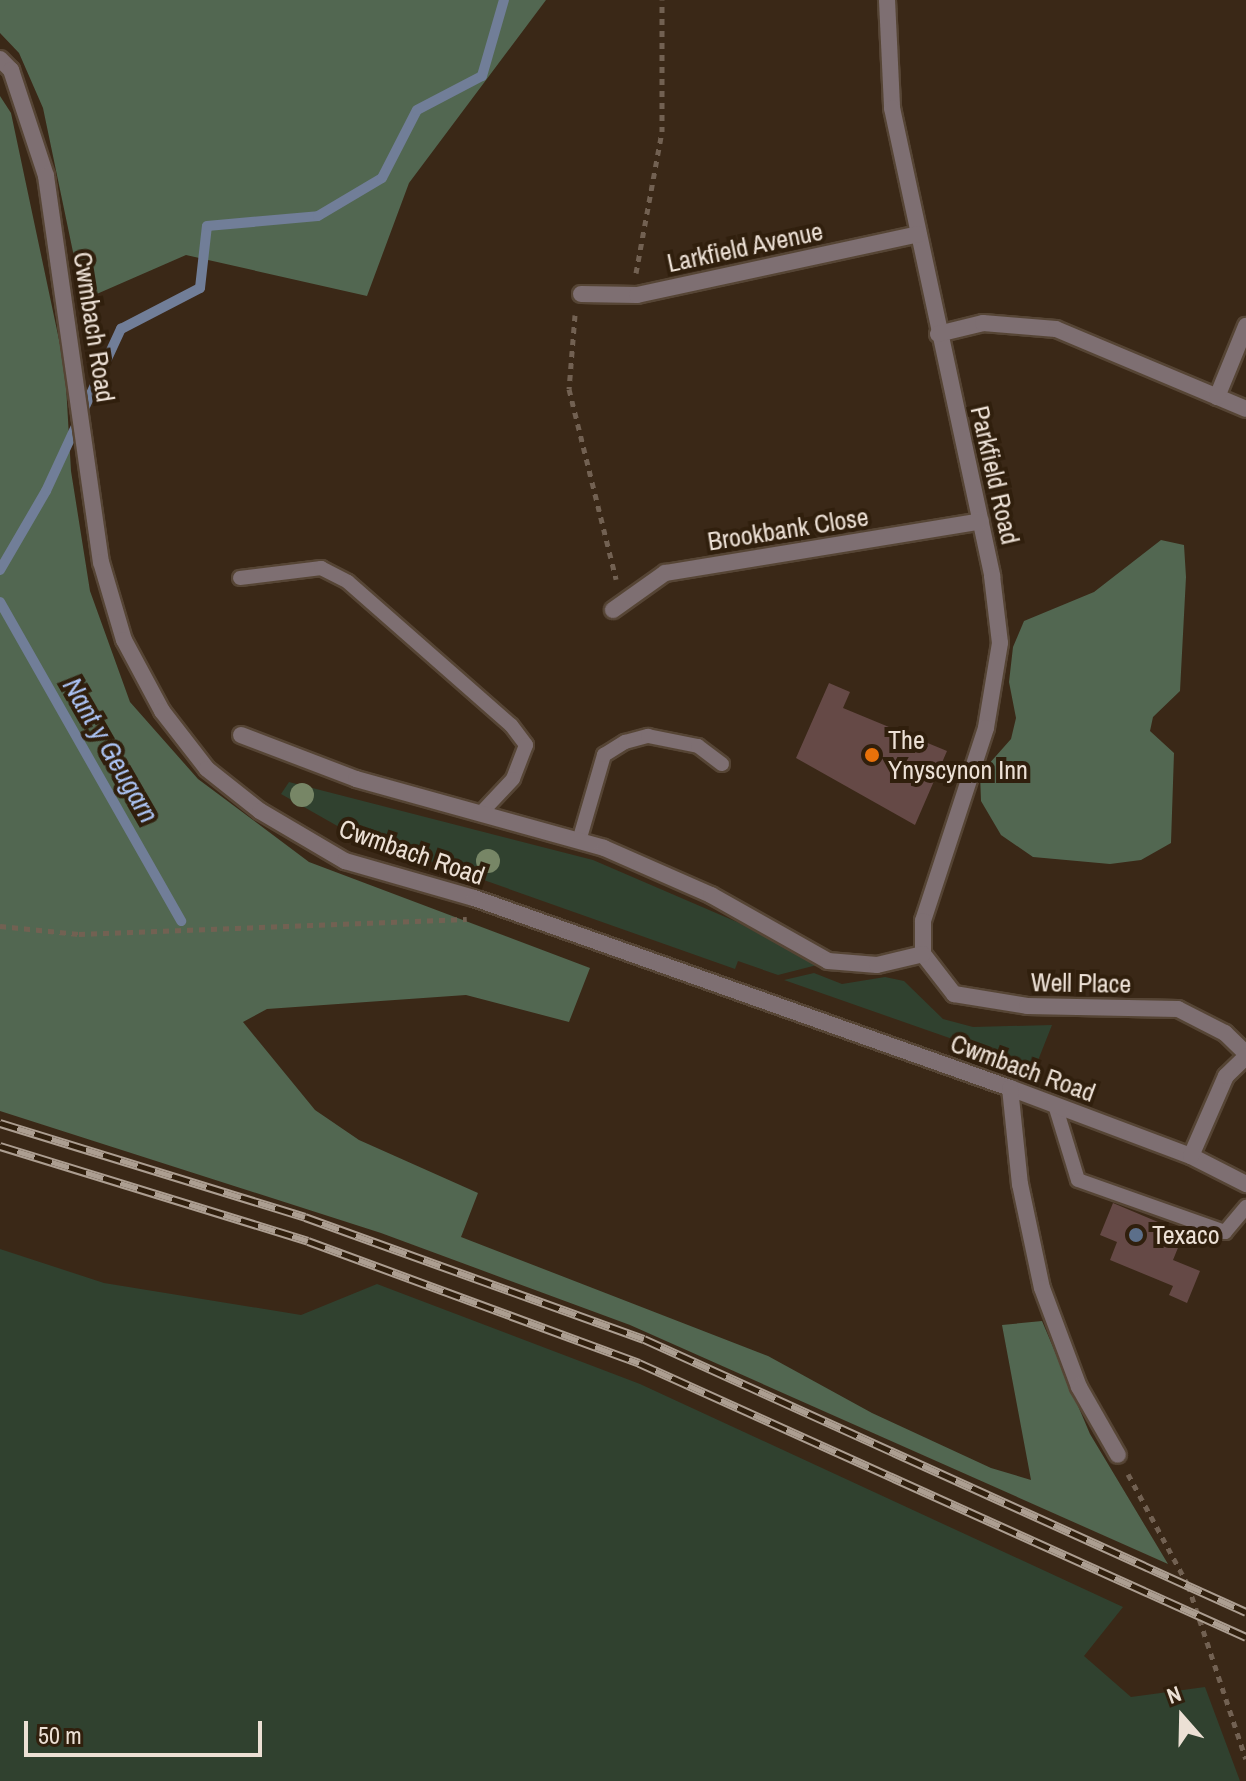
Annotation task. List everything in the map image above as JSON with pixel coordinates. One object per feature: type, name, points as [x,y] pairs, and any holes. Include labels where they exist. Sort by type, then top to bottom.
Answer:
[{"type":"street","name":"Parkfield Road","points":[[887,0],[892,108],[998,609],[998,676],[923,921],[923,954]]},
{"type":"street","name":"Cwmbach Road","points":[[0,59],[11,70],[46,176],[86,433],[101,562],[124,640],[162,711],[207,769],[260,811],[345,861],[474,898],[1010,1088],[1191,1156],[1246,1184]]},
{"type":"street","name":"Larkfield Avenue","points":[[581,294],[632,295],[918,234]]},
{"type":"street","points":[[938,334],[983,323],[1056,329],[1246,409]]},
{"type":"street","points":[[1217,397],[1246,326]]},
{"type":"street","name":"Brookbank Close","points":[[613,610],[665,573],[981,521]]},
{"type":"street","name":"Cwmbach Road","points":[[241,735],[356,779],[579,841],[711,895],[828,961],[877,965],[923,954]]},
{"type":"street","name":"Well Place","points":[[923,954],[954,994],[1027,1006],[1178,1009],[1225,1033],[1246,1055]]},
{"type":"street","points":[[1191,1156],[1226,1076],[1246,1055]]},
{"type":"street","points":[[1010,1088],[1020,1184],[1042,1288],[1079,1387],[1118,1455]]},
{"type":"lane","points":[[240,578],[321,568],[348,582],[511,725],[526,745],[513,779],[481,813]]},
{"type":"lane","points":[[579,841],[604,755],[625,742],[648,736],[698,746],[722,764]]},
{"type":"lane","points":[[1055,1105],[1078,1180],[1225,1232],[1246,1207]]},
{"type":"path","points":[[632,295],[662,132],[662,0]]},
{"type":"path","points":[[581,294],[570,332],[569,389],[619,587]]},
{"type":"path","points":[[0,926],[79,934],[466,923],[474,898]]},
{"type":"path","points":[[1118,1455],[1188,1585],[1246,1759]]},
{"type":"green space","points":[[0,0],[546,0],[409,183],[367,296],[186,255],[83,300],[43,108],[19,53],[0,33]]},
{"type":"green space","points":[[0,96],[11,113],[65,368],[71,471],[90,591],[130,702],[198,779],[309,862],[590,968],[569,1022],[466,995],[267,1009],[243,1022],[315,1110],[359,1140],[478,1193],[461,1237],[768,1356],[872,1413],[991,1468],[1031,1480],[1002,1325],[1042,1321],[1090,1434],[1168,1564],[630,1325],[381,1233],[0,1111]]},
{"type":"green space","points":[[1161,540],[1184,545],[1186,577],[1180,691],[1153,717],[1150,731],[1174,753],[1171,843],[1141,860],[1110,864],[1033,857],[1001,835],[981,801],[980,774],[1011,739],[1016,718],[1009,682],[1013,647],[1024,621],[1094,592]]},
{"type":"green space","points":[[289,782],[593,860],[737,922],[817,965],[778,975],[738,961],[735,969],[348,832],[281,794]]},
{"type":"green space","points":[[814,973],[842,984],[885,977],[904,981],[943,1019],[973,1027],[1052,1025],[1035,1068],[784,980]]},
{"type":"green space","points":[[0,1249],[104,1283],[301,1315],[377,1284],[640,1384],[1123,1607],[1084,1656],[1131,1697],[1205,1687],[1240,1781],[0,1781]]},
{"type":"building","name":"The Ynyscynon Inn","points":[[829,683],[850,692],[843,708],[947,751],[915,825],[796,758]]},
{"type":"building","points":[[1113,1203],[1184,1233],[1173,1260],[1200,1271],[1187,1303],[1169,1295],[1173,1286],[1110,1260],[1117,1242],[1100,1235]]},
{"type":"waterway","name":"Nant y Geugarn","points":[[0,570],[46,491],[121,329],[200,288],[207,226],[318,216],[382,178],[417,110],[482,76],[504,0]]},
{"type":"waterway","name":"Nant y Geugarn","points":[[0,602],[181,921]]},
{"type":"railway","points":[[0,1123],[305,1217],[644,1339],[1246,1612]]},
{"type":"railway","points":[[0,1146],[308,1241],[639,1363],[1246,1637]]},
{"type":"place","name":"The Ynyscynon Inn","points":[[872,755]]},
{"type":"place","name":"Texaco","points":[[1136,1235]]}]
